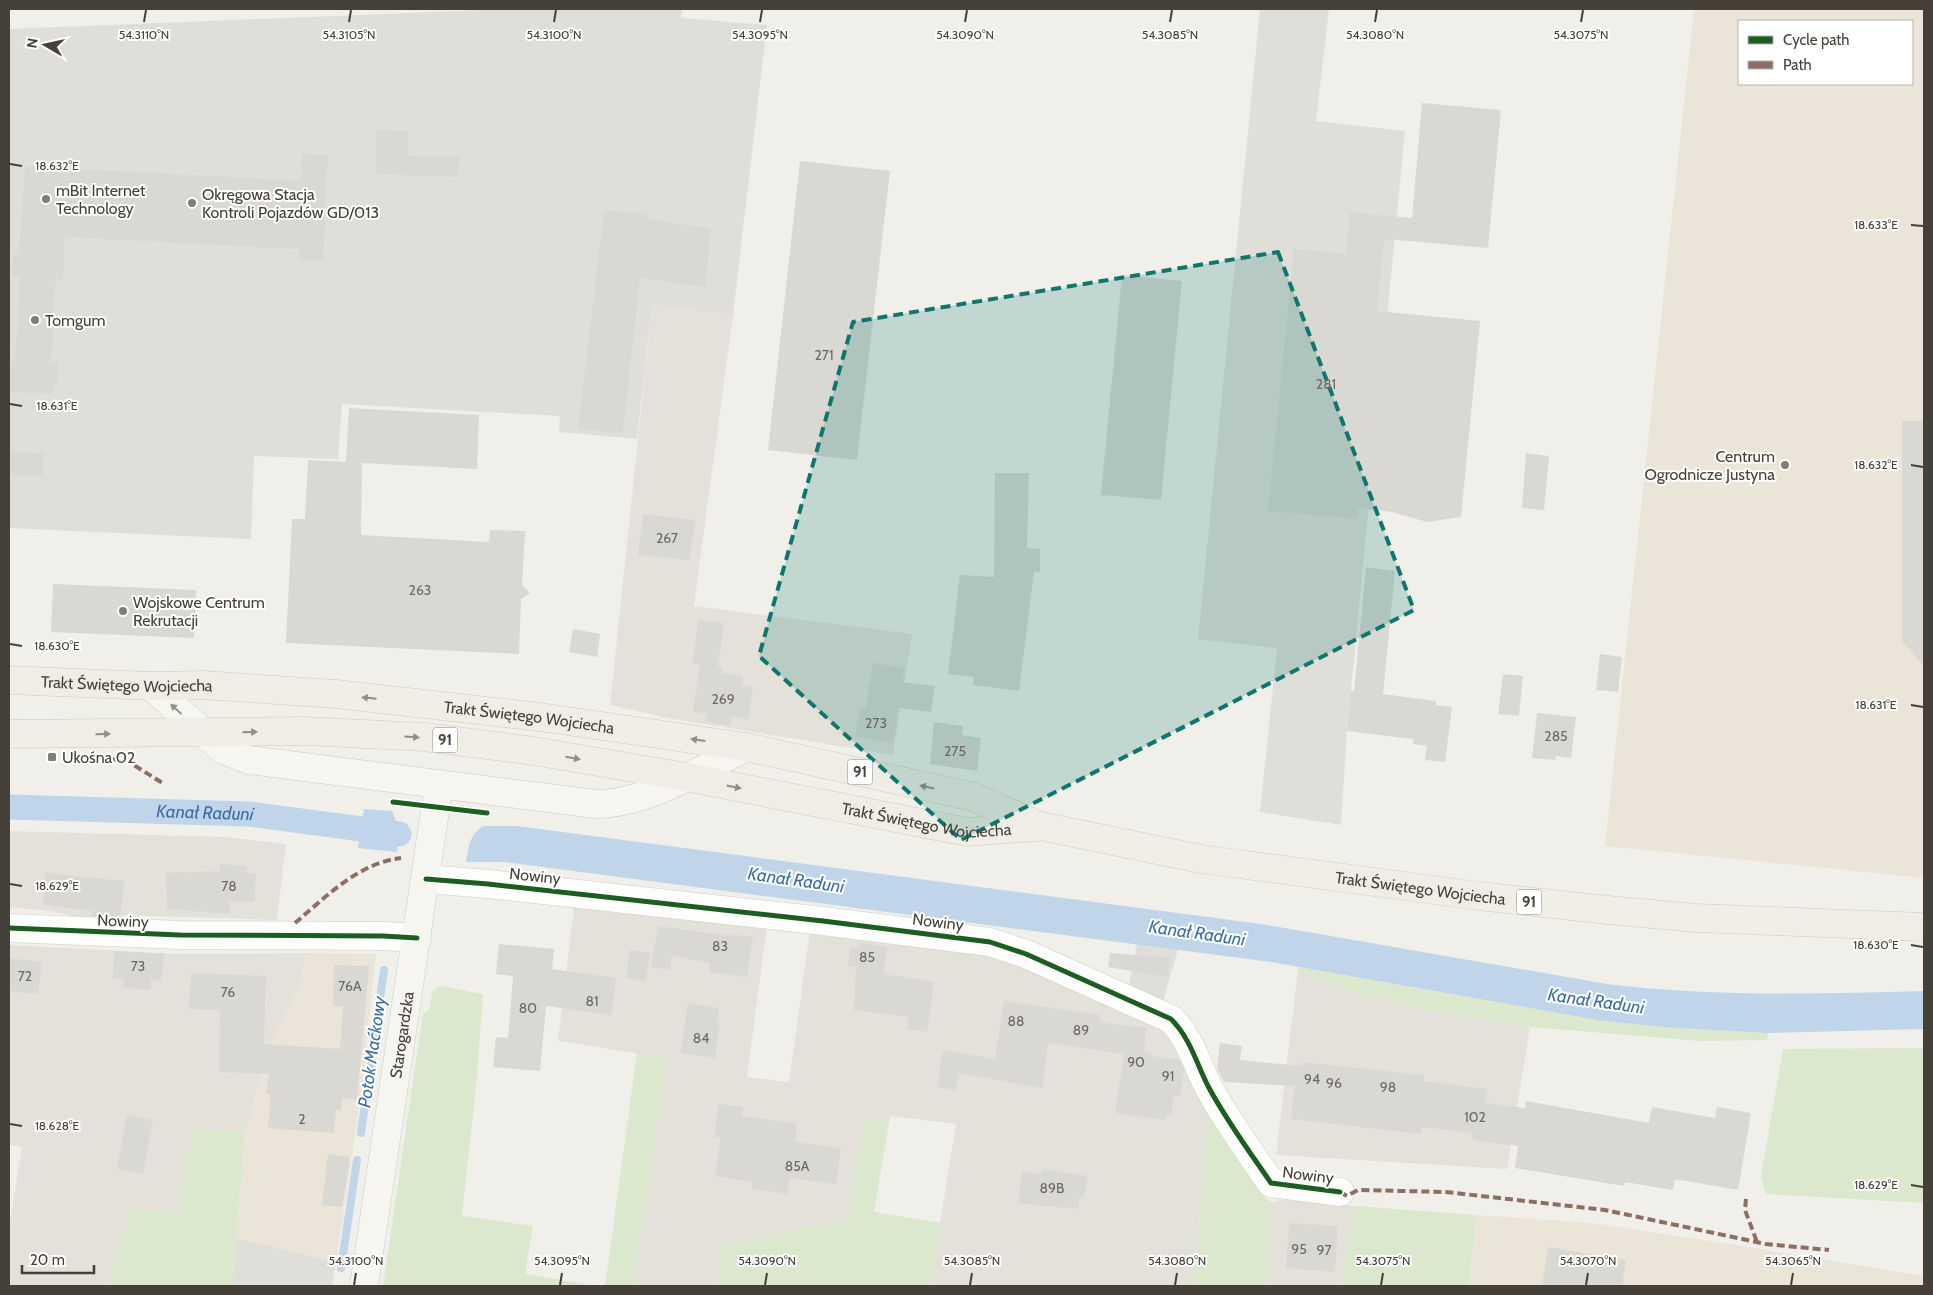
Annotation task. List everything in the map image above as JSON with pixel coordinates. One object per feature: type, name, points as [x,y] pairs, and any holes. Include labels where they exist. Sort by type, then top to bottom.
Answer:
[{"type":"main road","name":"Trakt Świętego Wojciecha","points":[[9,680],[151,686],[202,685],[336,694],[540,717],[746,747],[974,797],[1040,826],[1201,859],[1522,902],[1696,918],[1924,927]]},
{"type":"main road","points":[[151,686],[223,750],[249,760],[596,804],[614,804],[629,800],[686,777],[746,747]]},
{"type":"main road","name":"Trakt Świętego Wojciecha","points":[[9,734],[305,731],[424,738],[534,751],[686,777],[967,832],[1040,826]]},
{"type":"main road","name":"Starogardzka","points":[[364,1286],[418,938],[439,784]]},
{"type":"street","name":"Nowiny","points":[[426,879],[488,884],[832,922],[990,942],[1026,954],[1171,1019],[1187,1038],[1208,1086],[1224,1114],[1271,1183],[1340,1192]]},
{"type":"street","name":"Nowiny","points":[[9,928],[180,935],[305,935],[418,938]]},
{"type":"highlighted area","points":[[1278,252],[1414,610],[961,840],[759,656],[853,322]]},
{"type":"shaded area","points":[[508,9],[682,9],[681,18],[767,25],[733,315],[652,305],[637,439],[559,432],[560,416],[342,404],[338,459],[254,456],[251,539],[9,528],[9,29]]},
{"type":"shaded area","points":[[1260,9],[1329,9],[1316,121],[1405,131],[1347,731],[1341,825],[1260,812],[1277,648],[1198,639]]},
{"type":"shaded area","name":"Centrum Ogrodnicze Justyna","points":[[1694,9],[1924,9],[1924,878],[1605,846]]},
{"type":"shaded area","points":[[652,305],[733,315],[694,606],[912,634],[893,755],[668,718],[610,705]]},
{"type":"shaded area","points":[[9,831],[225,837],[286,844],[277,920],[122,915],[120,921],[90,920],[50,911],[9,907]]},
{"type":"shaded area","points":[[575,900],[767,925],[747,1077],[789,1082],[810,931],[985,950],[1159,1026],[1180,1045],[1211,1103],[1193,1286],[930,1286],[956,1124],[891,1116],[889,1123],[865,1119],[848,1218],[722,1245],[716,1286],[633,1286],[667,1058],[558,1041]]},
{"type":"shaded area","points":[[1137,944],[1178,949],[1161,1008],[1128,991]]},
{"type":"shaded area","points":[[9,945],[178,954],[306,953],[301,984],[272,1040],[245,1132],[193,1130],[179,1214],[129,1209],[109,1286],[9,1286],[9,1228],[22,1147],[9,1145]]},
{"type":"shaded area","points":[[306,953],[376,954],[360,1101],[336,1262],[236,1238],[245,1132],[272,1040],[301,984]]},
{"type":"shaded area","points":[[1298,969],[1357,995],[1447,1014],[1530,1027],[1507,1169],[1276,1155]]},
{"type":"shaded area","points":[[1292,1198],[1356,1206],[1341,1286],[1266,1286],[1271,1202]]},
{"type":"shaded area","points":[[1476,1215],[1592,1223],[1736,1245],[1924,1276],[1924,1286],[1469,1286]]},
{"type":"shaded area","points":[[236,1238],[336,1262],[332,1286],[232,1286]]},
{"type":"green space","points":[[1298,967],[1603,1021],[1675,1028],[1768,1033],[1767,1040],[1700,1041],[1530,1027],[1447,1014],[1357,995],[1298,969]]},
{"type":"green space","points":[[441,986],[483,994],[476,1087],[462,1216],[533,1226],[525,1274],[596,1286],[383,1286],[423,1014],[429,1010],[433,990]]},
{"type":"green space","points":[[1924,1048],[1924,1203],[1766,1194],[1761,1176],[1783,1049]]},
{"type":"green space","points":[[637,1053],[667,1058],[633,1286],[605,1286]]},
{"type":"green space","points":[[1211,1103],[1264,1197],[1271,1202],[1266,1286],[1193,1286]]},
{"type":"green space","points":[[865,1119],[889,1123],[874,1212],[941,1223],[930,1286],[716,1286],[722,1245],[848,1218]]},
{"type":"green space","points":[[193,1129],[245,1132],[232,1286],[109,1286],[129,1209],[179,1214]]},
{"type":"green space","points":[[1356,1206],[1476,1215],[1469,1286],[1341,1286]]},
{"type":"water","points":[[364,809],[392,811],[399,829],[397,852],[358,848]]},
{"type":"water","points":[[483,826],[517,826],[1261,924],[1607,984],[1726,993],[1805,994],[1924,991],[1924,1029],[1768,1033],[1675,1028],[1603,1021],[1271,962],[504,862],[466,862],[472,837]]},
{"type":"building","points":[[1422,103],[1501,110],[1488,248],[1385,239],[1377,311],[1480,321],[1461,517],[1427,522],[1392,512],[1358,508],[1357,519],[1268,511],[1294,249],[1346,254],[1350,212],[1412,218]]},
{"type":"building","points":[[376,130],[408,131],[408,156],[459,157],[458,177],[376,174]]},
{"type":"building","points":[[303,154],[328,155],[323,261],[298,260],[299,249],[65,237],[63,280],[56,279],[51,362],[59,362],[57,385],[53,385],[53,394],[9,392],[9,361],[15,361],[20,277],[12,277],[13,255],[19,255],[25,166],[301,181]]},
{"type":"building","points":[[800,161],[890,171],[857,460],[768,450]]},
{"type":"building","points":[[604,210],[647,214],[646,219],[711,228],[705,287],[640,278],[623,433],[578,429]]},
{"type":"building","points":[[1122,275],[1182,281],[1161,500],[1101,495]]},
{"type":"building","points":[[349,408],[479,415],[477,469],[362,463],[361,535],[489,542],[490,530],[525,531],[522,585],[530,593],[521,599],[519,654],[286,643],[292,519],[305,519],[308,460],[346,462]]},
{"type":"building","points":[[1902,421],[1924,421],[1924,666],[1902,641]]},
{"type":"building","points":[[9,452],[44,454],[42,476],[9,474]]},
{"type":"building","points":[[1526,453],[1549,456],[1544,510],[1522,508]]},
{"type":"building","points":[[995,473],[1029,473],[1027,548],[1040,549],[1040,572],[1034,572],[1019,691],[973,685],[974,677],[948,674],[960,575],[994,577]]},
{"type":"building","points":[[643,514],[696,520],[689,560],[638,555]]},
{"type":"building","points":[[1366,567],[1395,571],[1383,694],[1436,701],[1436,705],[1452,707],[1445,762],[1425,760],[1427,746],[1413,744],[1413,739],[1347,731],[1351,691],[1354,691]]},
{"type":"building","name":"Wojskowe Centrum Rekrutacji","points":[[53,584],[196,590],[194,638],[51,632]]},
{"type":"building","points":[[698,620],[724,623],[718,667],[723,667],[722,673],[743,676],[742,685],[753,687],[749,719],[731,717],[730,726],[706,722],[707,714],[693,712],[700,664],[693,664]]},
{"type":"building","points":[[573,629],[600,634],[597,657],[569,652]]},
{"type":"building","points":[[1600,654],[1622,657],[1618,692],[1596,690]]},
{"type":"building","points":[[873,663],[904,668],[902,682],[935,686],[931,712],[898,708],[893,743],[855,737],[860,708],[866,709]]},
{"type":"building","points":[[1503,674],[1523,676],[1519,716],[1498,714]]},
{"type":"building","points":[[1537,713],[1576,717],[1571,758],[1556,756],[1555,760],[1532,758]]},
{"type":"building","points":[[934,722],[963,726],[962,735],[981,738],[977,771],[930,764]]},
{"type":"building","points":[[220,864],[247,866],[246,873],[256,874],[254,902],[230,901],[229,914],[167,909],[166,873],[220,871]]},
{"type":"building","points":[[46,873],[124,881],[120,917],[92,916],[93,911],[43,905]]},
{"type":"building","points":[[658,926],[731,936],[731,934],[753,937],[747,977],[709,972],[710,963],[672,956],[670,970],[651,967]]},
{"type":"building","points":[[859,943],[887,947],[884,974],[934,982],[927,1032],[907,1029],[909,1017],[854,1010],[856,967],[848,966],[850,947],[859,948]]},
{"type":"building","points":[[499,944],[554,949],[552,969],[616,978],[611,1015],[546,1006],[540,1071],[493,1067],[496,1037],[508,1038],[513,976],[496,974]]},
{"type":"building","points":[[630,950],[650,953],[646,981],[626,978]]},
{"type":"building","points":[[114,951],[164,954],[161,981],[151,980],[150,990],[123,988],[124,979],[113,978]]},
{"type":"building","points":[[1110,953],[1170,958],[1168,977],[1108,967]]},
{"type":"building","points":[[9,958],[42,962],[38,994],[9,991]]},
{"type":"building","points":[[334,965],[369,966],[357,1100],[342,1098],[341,1111],[336,1110],[334,1133],[268,1128],[271,1094],[266,1094],[269,1074],[219,1072],[220,1010],[189,1009],[191,973],[266,976],[264,1044],[340,1049],[343,1007],[333,1006]]},
{"type":"building","points":[[1004,1001],[1101,1015],[1100,1022],[1146,1028],[1144,1052],[1151,1053],[1150,1056],[1179,1060],[1184,1070],[1180,1096],[1174,1095],[1171,1116],[1165,1116],[1165,1120],[1115,1113],[1124,1054],[1048,1043],[1042,1088],[959,1073],[956,1091],[937,1087],[943,1050],[995,1059]]},
{"type":"building","points":[[688,1003],[719,1008],[717,1023],[720,1023],[715,1058],[681,1053]]},
{"type":"building","points":[[1220,1043],[1242,1046],[1240,1060],[1302,1066],[1302,1062],[1424,1075],[1424,1081],[1487,1089],[1485,1103],[1525,1108],[1526,1101],[1649,1123],[1652,1107],[1715,1118],[1717,1107],[1751,1113],[1738,1190],[1675,1179],[1673,1190],[1625,1182],[1624,1186],[1515,1168],[1518,1146],[1473,1140],[1473,1133],[1422,1127],[1421,1134],[1291,1119],[1295,1086],[1224,1082],[1217,1068]]},
{"type":"building","points":[[719,1104],[743,1107],[741,1116],[797,1123],[795,1142],[841,1148],[836,1184],[790,1178],[787,1194],[752,1189],[753,1182],[715,1176],[721,1138],[714,1137]]},
{"type":"building","points":[[127,1115],[153,1120],[143,1174],[117,1169]]},
{"type":"building","points":[[328,1154],[350,1157],[342,1207],[322,1205]]},
{"type":"building","points":[[1042,1169],[1088,1176],[1084,1197],[1079,1199],[1078,1209],[1018,1203],[1022,1172],[1041,1174]]},
{"type":"building","points":[[1289,1223],[1338,1226],[1335,1272],[1286,1268]]},
{"type":"building","points":[[1548,1247],[1626,1260],[1622,1286],[1542,1286]]},
{"type":"waterway","name":"Kanał Raduni","points":[[9,807],[249,814],[399,834]]},
{"type":"waterway","name":"Potok Maćkowy","points":[[361,1133],[384,970]]},
{"type":"waterway","name":"Potok Maćkowy","points":[[341,1268],[357,1160]]},
{"type":"marked path","points":[[100,757],[129,762],[164,784]]},
{"type":"marked path","points":[[295,923],[331,892],[357,874],[385,861],[401,858]]},
{"type":"marked path","points":[[1340,1192],[1347,1196],[1358,1190],[1446,1192],[1605,1210],[1766,1244],[1829,1250]]},
{"type":"marked path","points":[[1746,1199],[1745,1210],[1757,1242]]},
{"type":"cycle path","points":[[393,802],[487,813]]},
{"type":"cycle path","points":[[426,879],[488,884],[823,921],[990,942],[1026,954],[1171,1019],[1188,1042],[1208,1086],[1222,1111],[1271,1183],[1340,1192]]},
{"type":"cycle path","points":[[9,928],[180,935],[383,936],[417,938]]},
{"type":"place","name":"mBit Internet Technology","points":[[46,199]]},
{"type":"place","name":"Okręgowa Stacja Kontroli Pojazdów GD/013","points":[[192,203]]},
{"type":"place","name":"Tomgum","points":[[35,320]]},
{"type":"place","name":"Centrum Ogrodnicze Justyna","points":[[1785,465]]},
{"type":"place","name":"Wojskowe Centrum Rekrutacji","points":[[123,611]]},
{"type":"place","name":"Ukośna 02","points":[[52,757]]}]
